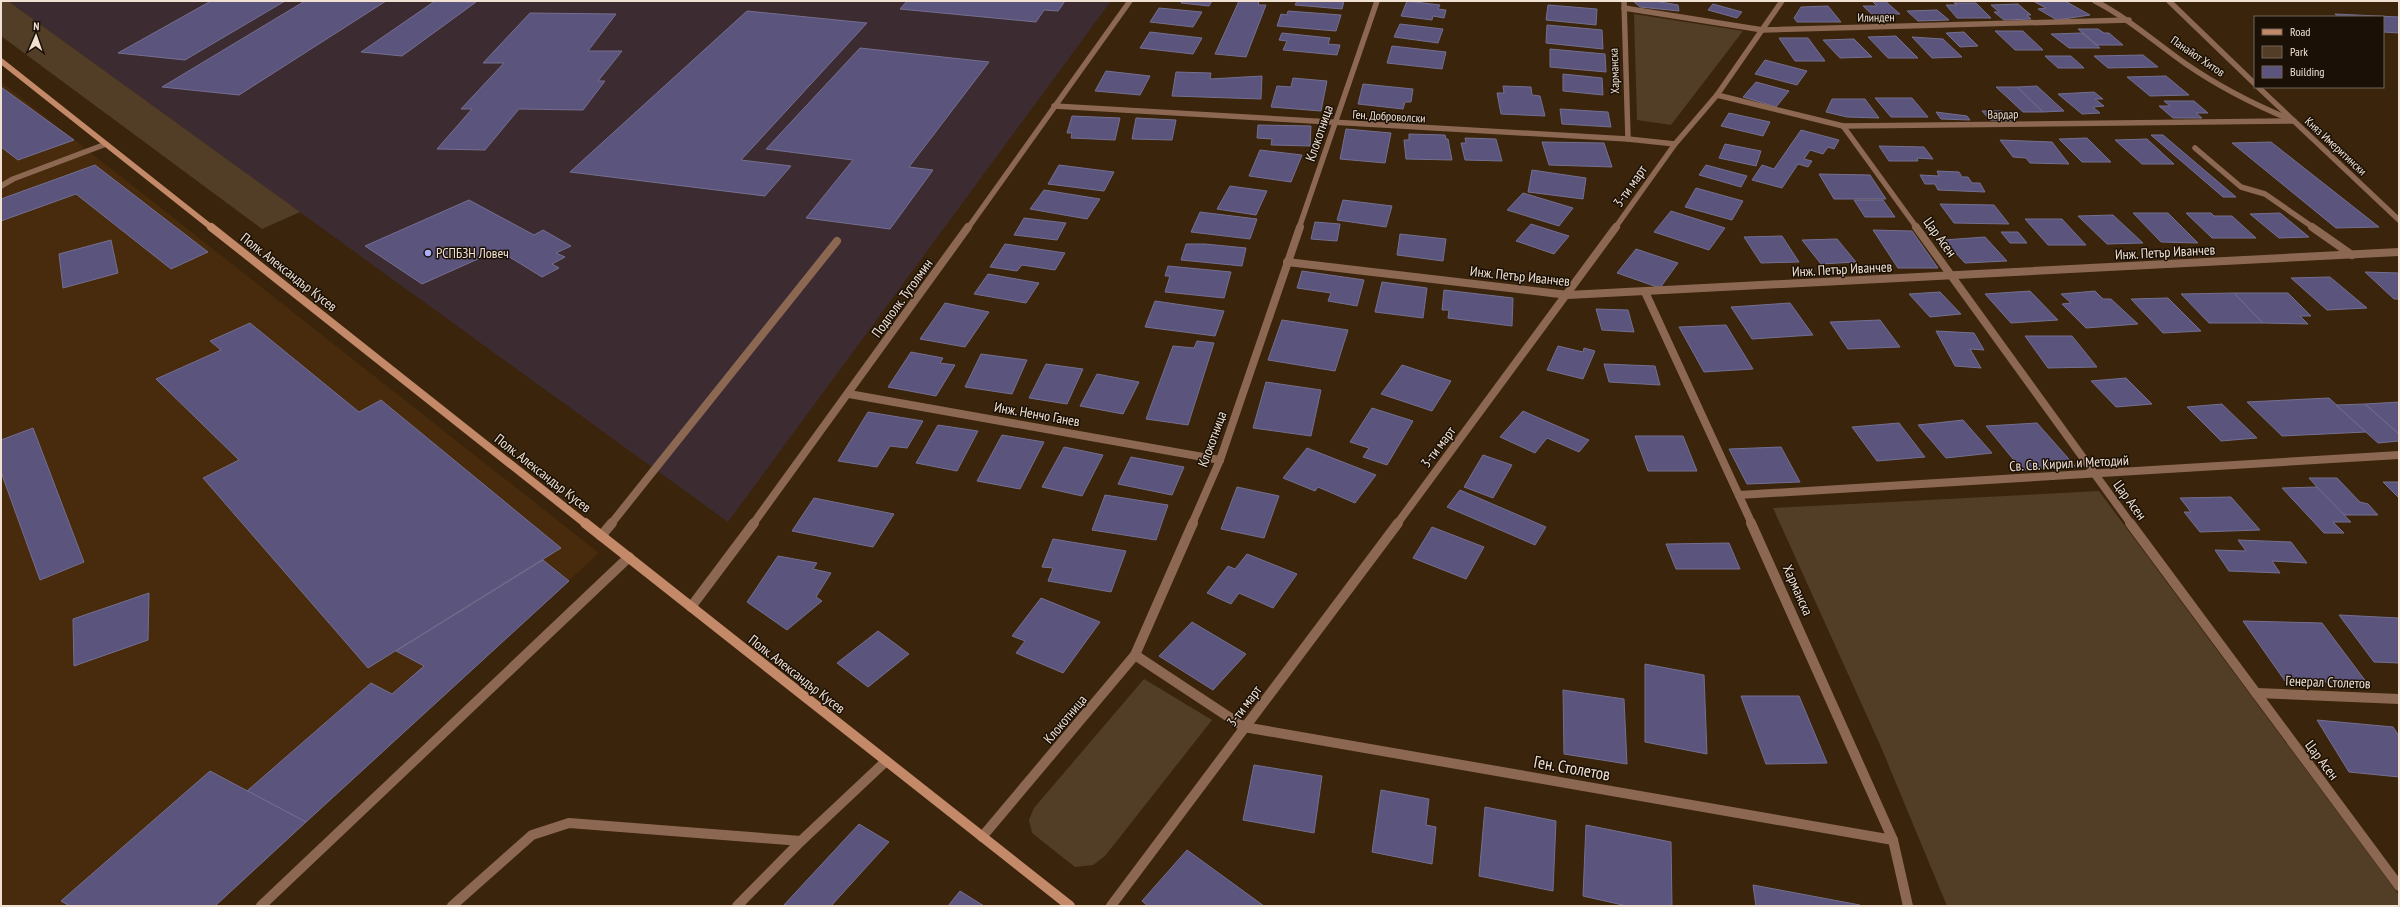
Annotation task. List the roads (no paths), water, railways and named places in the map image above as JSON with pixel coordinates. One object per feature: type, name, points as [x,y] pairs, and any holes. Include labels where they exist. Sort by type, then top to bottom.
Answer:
[{"type":"street","name":"Подполк. Тутолмин","points":[[691,607],[849,394],[1130,1]]},
{"type":"street","name":"Клокотница","points":[[982,837],[1135,655],[1220,460],[1287,262],[1336,124],[1376,1]]},
{"type":"street","name":"Харманска","points":[[1624,1],[1628,139]]},
{"type":"street","name":"3-ти март","points":[[1111,906],[1244,726],[1568,296],[1675,144],[1717,95],[1782,1]]},
{"type":"street","name":"Панайот Хитов","points":[[2095,1],[2129,20],[2185,63],[2244,100],[2294,121]]},
{"type":"street","points":[[2169,1],[2254,83]]},
{"type":"street","name":"Илинден","points":[[1624,8],[1763,30],[2129,20]]},
{"type":"street","name":"Полк. Александър Кусев","points":[[1,61],[1070,906]]},
{"type":"street","name":"Княз Имеритински","points":[[2259,88],[2399,220]]},
{"type":"street","name":"Вардар","points":[[1717,95],[1843,126],[2294,121]]},
{"type":"street","name":"Ген. Доброволски","points":[[1054,106],[1336,124],[1628,139],[1675,144]]},
{"type":"street","name":"Цар Асен","points":[[1843,126],[2095,475],[2399,886]]},
{"type":"street","points":[[1,186],[13,179],[106,144]]},
{"type":"street","points":[[2195,148],[2241,187],[2265,194],[2352,255]]},
{"type":"street","points":[[601,536],[837,241]]},
{"type":"street","name":"Инж. Петър Иванчев","points":[[1287,262],[1568,296],[2399,252]]},
{"type":"street","name":"Харманска","points":[[1646,292],[1740,495],[1893,840],[1908,906]]},
{"type":"street","name":"Инж. Ненчо Ганев","points":[[849,394],[1220,460]]},
{"type":"street","name":"Св. Св. Кирил и Методий","points":[[1740,495],[2095,475],[2399,455]]},
{"type":"street","points":[[261,906],[629,557]]},
{"type":"street","points":[[1135,655],[1244,726]]},
{"type":"street","name":"Генерал Столетов","points":[[2256,693],[2399,699]]},
{"type":"street","name":"Ген. Столетов","points":[[1244,726],[1893,840]]},
{"type":"street","points":[[737,906],[801,841],[886,761]]},
{"type":"street","points":[[452,906],[532,835],[569,822],[801,841]]},
{"type":"place","name":"РСПБЗН Ловеч","points":[[428,253]]}]
